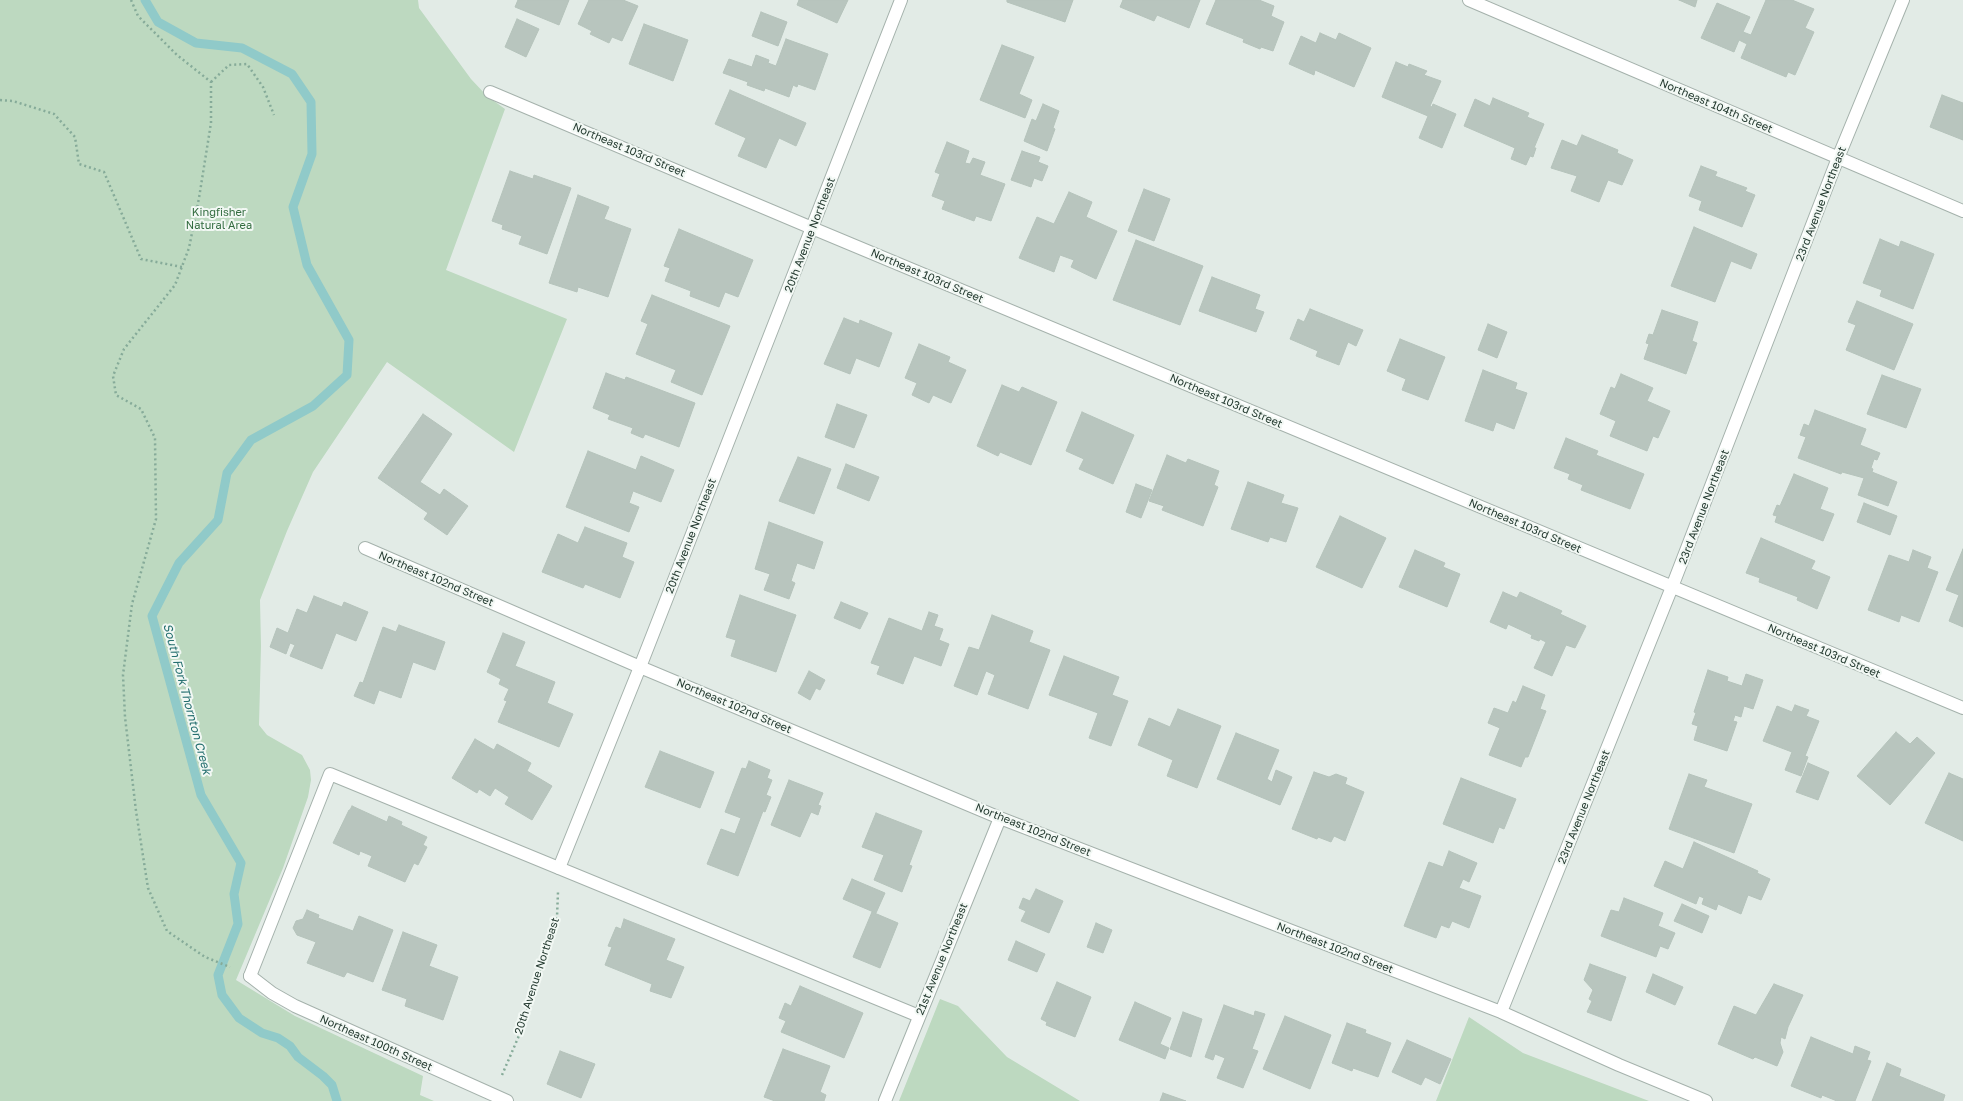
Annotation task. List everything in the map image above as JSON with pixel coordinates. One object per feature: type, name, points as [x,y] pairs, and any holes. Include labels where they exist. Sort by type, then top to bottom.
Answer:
[{"type":"street","name":"20th Avenue Northeast","points":[[559,868],[640,667],[901,0]]},
{"type":"street","name":"Northeast 104th Street","points":[[1469,0],[1963,211]]},
{"type":"street","name":"23rd Avenue Northeast","points":[[1501,1012],[1672,587],[1838,158],[1903,0]]},
{"type":"street","name":"Northeast 103rd Street","points":[[490,92],[812,228],[1963,708]]},
{"type":"street","name":"Northeast 102nd Street","points":[[365,548],[640,667],[1000,818],[1501,1012],[1619,1065],[1706,1101]]},
{"type":"street","name":"Northeast 100th Street","points":[[507,1101],[295,1006],[250,976],[330,774],[559,868]]},
{"type":"street","name":"21st Avenue Northeast","points":[[885,1101],[1000,818]]},
{"type":"street","points":[[559,868],[919,1016]]},
{"type":"path","points":[[131,0],[138,16],[177,55],[211,82]]},
{"type":"path","points":[[229,967],[205,957],[167,930],[148,888],[134,795],[125,717],[124,682],[132,604],[156,519],[155,438],[141,409],[116,395],[113,376],[124,349],[175,285],[189,248],[201,190],[211,123],[211,82],[229,65],[247,64],[263,87],[274,114]]},
{"type":"path","points":[[0,100],[13,101],[54,114],[75,137],[79,164],[104,172],[141,259],[182,267]]},
{"type":"path","name":"20th Avenue Northeast","points":[[501,1078],[518,1038],[557,917],[559,868]]},
{"type":"green space","name":"Kingfisher Natural Area","points":[[0,0],[418,0],[419,8],[471,79],[487,96],[505,109],[446,270],[567,319],[514,452],[387,362],[313,472],[287,531],[260,600],[261,646],[259,725],[267,735],[302,755],[310,770],[311,780],[308,797],[283,868],[236,980],[295,1016],[423,1076],[420,1095],[434,1101],[0,1101]]},
{"type":"green space","points":[[940,999],[958,1006],[1007,1057],[1080,1101],[899,1101]]},
{"type":"green space","points":[[1469,1017],[1523,1053],[1649,1101],[1436,1101]]},
{"type":"building","points":[[518,0],[569,0],[559,25],[515,7]]},
{"type":"building","points":[[589,0],[623,0],[638,6],[622,41],[612,37],[609,43],[590,34],[592,31],[578,24]]},
{"type":"building","points":[[799,0],[848,0],[837,23],[797,5]]},
{"type":"building","points":[[1007,0],[1073,0],[1065,22],[1007,2]]},
{"type":"building","points":[[1123,0],[1200,0],[1189,28],[1157,15],[1154,21],[1120,7]]},
{"type":"building","points":[[1216,0],[1259,0],[1274,6],[1271,16],[1284,22],[1273,51],[1261,47],[1260,49],[1243,42],[1244,39],[1206,24]]},
{"type":"building","points":[[1679,0],[1697,0],[1695,7]]},
{"type":"building","points":[[1766,0],[1792,0],[1814,9],[1805,28],[1814,32],[1795,75],[1788,72],[1786,77],[1741,58],[1747,44],[1739,40],[1734,52],[1701,38],[1717,3],[1750,17],[1743,32],[1751,35]]},
{"type":"building","points":[[761,12],[787,22],[778,46],[752,36]]},
{"type":"building","points":[[517,19],[539,29],[526,57],[505,47]]},
{"type":"building","points":[[644,24],[688,40],[673,81],[629,64]]},
{"type":"building","points":[[1320,33],[1336,40],[1339,33],[1371,48],[1354,87],[1315,70],[1314,75],[1289,64],[1301,36],[1316,43]]},
{"type":"building","points":[[786,39],[828,54],[815,90],[798,84],[797,87],[793,85],[789,97],[765,88],[764,91],[747,85],[748,82],[723,73],[729,59],[752,67],[756,55],[769,60],[768,63],[776,66]]},
{"type":"building","points":[[1002,45],[1034,57],[1019,94],[1032,100],[1025,118],[980,100]]},
{"type":"building","points":[[1396,62],[1408,67],[1409,64],[1427,71],[1424,75],[1441,81],[1430,106],[1432,107],[1433,104],[1456,114],[1442,148],[1419,138],[1428,116],[1382,97]]},
{"type":"building","points":[[730,90],[806,123],[796,146],[779,138],[766,168],[738,156],[746,138],[715,124]]},
{"type":"building","points":[[1942,95],[1963,103],[1963,140],[1930,127]]},
{"type":"building","points":[[1493,98],[1529,113],[1527,117],[1544,124],[1534,148],[1536,148],[1533,157],[1530,156],[1526,165],[1511,159],[1515,148],[1464,126],[1475,99],[1490,106]]},
{"type":"building","points":[[1043,104],[1059,111],[1053,128],[1055,129],[1047,151],[1024,141],[1032,119],[1036,121]]},
{"type":"building","points":[[1582,135],[1618,150],[1617,153],[1633,160],[1622,185],[1608,180],[1599,202],[1571,191],[1577,176],[1551,168],[1562,140],[1577,146]]},
{"type":"building","points":[[947,142],[969,151],[965,163],[970,164],[973,158],[985,162],[980,175],[1005,184],[991,221],[976,216],[974,221],[942,209],[945,201],[932,196],[940,174],[935,172]]},
{"type":"building","points":[[1022,151],[1040,157],[1038,162],[1048,166],[1042,181],[1034,178],[1031,187],[1011,180]]},
{"type":"building","points":[[1701,166],[1717,172],[1715,176],[1747,188],[1745,191],[1755,195],[1742,227],[1699,210],[1702,201],[1689,196]]},
{"type":"building","points":[[510,171],[533,179],[534,175],[571,188],[547,254],[519,244],[522,236],[502,229],[503,225],[492,221]]},
{"type":"building","points":[[1144,189],[1170,199],[1154,241],[1128,231]]},
{"type":"building","points":[[1069,192],[1092,202],[1086,217],[1117,231],[1096,279],[1071,267],[1074,260],[1060,255],[1054,272],[1019,258],[1037,217],[1054,224]]},
{"type":"building","points":[[578,195],[609,207],[604,219],[631,229],[608,297],[578,287],[577,292],[549,283]]},
{"type":"building","points":[[1694,227],[1757,254],[1751,269],[1731,261],[1715,302],[1671,286]]},
{"type":"building","points":[[679,229],[753,260],[738,297],[725,292],[719,307],[690,296],[691,291],[665,281],[670,268],[664,266]]},
{"type":"building","points":[[1880,239],[1899,247],[1901,241],[1934,254],[1913,309],[1880,296],[1882,290],[1863,283]]},
{"type":"building","points":[[1136,240],[1203,266],[1180,325],[1113,300]]},
{"type":"building","points":[[1212,277],[1260,295],[1255,309],[1264,312],[1256,332],[1199,311]]},
{"type":"building","points":[[652,295],[730,326],[702,395],[671,382],[676,370],[636,354],[648,324],[641,321]]},
{"type":"building","points":[[1857,301],[1913,324],[1894,370],[1846,350],[1856,325],[1848,322]]},
{"type":"building","points":[[1310,309],[1363,330],[1356,346],[1348,342],[1339,365],[1316,356],[1318,351],[1290,339],[1298,319],[1304,322]]},
{"type":"building","points":[[1662,310],[1698,322],[1692,341],[1697,343],[1686,374],[1644,359],[1649,344],[1646,343],[1649,334],[1653,335]]},
{"type":"building","points":[[844,318],[859,324],[860,320],[892,333],[879,367],[856,358],[850,374],[824,364]]},
{"type":"building","points":[[1488,324],[1507,332],[1497,358],[1478,350]]},
{"type":"building","points":[[1400,339],[1445,357],[1428,400],[1402,390],[1406,379],[1387,371]]},
{"type":"building","points":[[919,344],[950,357],[948,362],[966,370],[951,403],[933,395],[929,403],[912,395],[917,383],[905,378]]},
{"type":"building","points":[[1483,370],[1517,383],[1515,389],[1527,393],[1514,429],[1496,422],[1493,431],[1465,421]]},
{"type":"building","points":[[606,373],[625,380],[626,377],[695,403],[679,447],[645,434],[643,438],[631,433],[633,428],[608,419],[610,415],[593,408]]},
{"type":"building","points":[[1621,374],[1653,388],[1647,401],[1670,411],[1658,438],[1653,436],[1647,451],[1610,436],[1616,421],[1600,414],[1611,387],[1615,389]]},
{"type":"building","points":[[1882,375],[1921,389],[1906,428],[1867,414]]},
{"type":"building","points":[[1002,385],[1019,392],[1022,387],[1057,402],[1031,465],[1000,452],[998,456],[977,446]]},
{"type":"building","points":[[837,404],[867,415],[854,448],[825,437]]},
{"type":"building","points":[[1815,410],[1866,429],[1860,445],[1880,453],[1877,460],[1874,459],[1871,468],[1873,469],[1872,472],[1897,482],[1888,506],[1858,495],[1864,478],[1842,472],[1841,474],[1798,458],[1806,437],[1800,435],[1804,424],[1809,426]]},
{"type":"building","points":[[1082,412],[1134,435],[1113,484],[1079,469],[1084,459],[1066,451]]},
{"type":"building","points":[[423,414],[452,434],[420,482],[440,495],[444,489],[468,506],[447,535],[424,519],[428,513],[378,478]]},
{"type":"building","points":[[1566,438],[1598,451],[1596,455],[1644,474],[1630,509],[1581,490],[1583,485],[1568,479],[1570,474],[1554,468]]},
{"type":"building","points":[[588,451],[636,470],[641,456],[674,470],[661,502],[633,491],[629,503],[639,507],[629,532],[566,507]]},
{"type":"building","points":[[1167,455],[1186,463],[1188,459],[1219,471],[1214,485],[1218,487],[1203,526],[1162,510],[1164,506],[1149,501]]},
{"type":"building","points":[[798,457],[831,469],[814,514],[779,501]]},
{"type":"building","points":[[846,464],[879,477],[869,501],[837,488]]},
{"type":"building","points":[[1794,474],[1828,488],[1820,509],[1834,514],[1823,541],[1775,522],[1777,516],[1773,515],[1777,505],[1780,506]]},
{"type":"building","points":[[1248,482],[1284,495],[1281,503],[1298,508],[1286,542],[1270,537],[1268,542],[1231,529]]},
{"type":"building","points":[[1136,484],[1152,490],[1141,518],[1126,512]]},
{"type":"building","points":[[1864,503],[1897,516],[1890,535],[1857,522]]},
{"type":"building","points":[[1340,516],[1386,538],[1362,588],[1316,567]]},
{"type":"building","points":[[769,522],[823,542],[814,569],[797,563],[791,581],[795,583],[789,599],[764,590],[770,574],[755,569]]},
{"type":"building","points":[[585,527],[627,543],[622,557],[634,562],[620,598],[585,584],[583,588],[542,572],[558,534],[578,543]]},
{"type":"building","points":[[1761,538],[1815,561],[1811,569],[1830,577],[1817,609],[1797,600],[1798,597],[1759,582],[1760,578],[1746,573]]},
{"type":"building","points":[[1963,549],[1963,627],[1949,621],[1959,595],[1946,590]]},
{"type":"building","points":[[1415,550],[1445,563],[1443,567],[1460,574],[1447,607],[1399,587]]},
{"type":"building","points":[[1913,550],[1931,557],[1927,568],[1938,572],[1919,622],[1901,615],[1899,622],[1868,610],[1889,555],[1909,562]]},
{"type":"building","points":[[1503,592],[1517,598],[1520,592],[1562,611],[1560,614],[1586,626],[1575,648],[1566,645],[1552,676],[1534,668],[1546,642],[1540,639],[1539,641],[1531,638],[1532,635],[1508,624],[1506,629],[1490,622]]},
{"type":"building","points":[[740,595],[796,615],[776,672],[731,656],[736,640],[726,637]]},
{"type":"building","points":[[314,596],[342,607],[344,602],[368,612],[356,641],[336,633],[322,669],[290,656],[295,645],[290,643],[286,654],[270,647],[277,628],[288,633],[297,609],[307,613]]},
{"type":"building","points":[[841,602],[868,613],[860,629],[834,618]]},
{"type":"building","points":[[929,612],[938,615],[934,626],[943,629],[939,640],[949,644],[941,666],[914,656],[903,684],[877,674],[880,666],[871,663],[889,618],[922,631]]},
{"type":"building","points":[[992,615],[1033,631],[1029,642],[1050,650],[1028,709],[988,694],[995,675],[986,671],[977,695],[954,686],[969,647],[979,650]]},
{"type":"building","points":[[399,625],[445,642],[435,670],[413,662],[401,698],[379,690],[374,704],[354,696],[360,682],[363,683],[383,627],[396,632]]},
{"type":"building","points":[[503,633],[525,642],[515,666],[555,682],[547,703],[573,714],[559,747],[498,722],[507,701],[504,700],[509,689],[499,684],[501,679],[487,672]]},
{"type":"building","points":[[1064,656],[1119,677],[1112,695],[1128,701],[1111,746],[1089,738],[1098,713],[1049,695]]},
{"type":"building","points":[[1708,670],[1728,677],[1727,681],[1742,686],[1746,674],[1763,680],[1753,709],[1744,706],[1741,717],[1735,715],[1733,721],[1737,722],[1727,751],[1694,740],[1698,726],[1692,724],[1696,713],[1694,712]]},
{"type":"building","points":[[809,671],[825,680],[820,690],[816,688],[810,700],[798,693]]},
{"type":"building","points":[[1523,686],[1545,695],[1540,709],[1546,711],[1528,757],[1525,757],[1521,767],[1489,755],[1500,728],[1488,723],[1494,708],[1508,713],[1513,701],[1516,703]]},
{"type":"building","points":[[1795,705],[1809,710],[1806,716],[1819,721],[1805,756],[1808,757],[1801,776],[1785,770],[1792,752],[1763,741],[1777,706],[1792,712]]},
{"type":"building","points":[[1178,709],[1221,726],[1197,788],[1167,776],[1173,760],[1138,745],[1149,718],[1170,727]]},
{"type":"building","points":[[1896,732],[1910,744],[1917,737],[1935,753],[1890,805],[1857,776]]},
{"type":"building","points":[[1236,733],[1279,750],[1267,779],[1272,782],[1276,770],[1292,777],[1280,805],[1217,779]]},
{"type":"building","points":[[475,739],[494,750],[497,744],[531,763],[527,771],[552,786],[532,820],[505,804],[509,797],[495,788],[490,796],[479,789],[477,793],[452,778]]},
{"type":"building","points":[[660,751],[714,772],[700,808],[645,787]]},
{"type":"building","points":[[749,761],[770,770],[767,778],[772,780],[766,795],[771,797],[765,812],[763,811],[738,876],[707,864],[721,829],[735,834],[741,818],[725,812],[742,768],[746,769]]},
{"type":"building","points":[[1808,763],[1829,772],[1818,800],[1796,792]]},
{"type":"building","points":[[1314,772],[1329,777],[1336,774],[1347,778],[1345,784],[1364,792],[1345,841],[1334,836],[1331,842],[1318,837],[1317,839],[1292,829]]},
{"type":"building","points":[[1949,773],[1963,779],[1963,841],[1925,823]]},
{"type":"building","points":[[1689,774],[1707,780],[1704,787],[1752,804],[1734,853],[1669,829]]},
{"type":"building","points":[[1461,778],[1516,799],[1504,829],[1499,827],[1493,843],[1443,824]]},
{"type":"building","points":[[789,780],[823,793],[818,805],[821,806],[818,815],[811,812],[800,837],[771,825]]},
{"type":"building","points":[[352,806],[387,822],[389,816],[402,822],[401,825],[427,837],[423,845],[427,847],[418,865],[414,863],[405,882],[368,866],[372,856],[360,851],[359,855],[333,843]]},
{"type":"building","points":[[876,813],[922,831],[909,865],[912,866],[902,892],[874,880],[884,855],[862,847]]},
{"type":"building","points":[[1694,842],[1758,871],[1757,873],[1770,879],[1761,900],[1748,895],[1741,914],[1718,904],[1716,910],[1702,904],[1704,898],[1699,896],[1696,904],[1654,886],[1665,861],[1683,869]]},
{"type":"building","points":[[1449,851],[1477,863],[1469,882],[1463,879],[1459,888],[1481,896],[1469,928],[1452,921],[1449,928],[1441,925],[1436,938],[1404,926],[1429,862],[1443,867]]},
{"type":"building","points":[[852,879],[885,893],[876,913],[843,899]]},
{"type":"building","points":[[1036,889],[1063,901],[1049,933],[1021,921],[1026,911],[1019,908],[1023,898],[1030,901]]},
{"type":"building","points":[[1624,898],[1663,913],[1658,926],[1675,933],[1668,949],[1660,946],[1656,957],[1601,936],[1611,910],[1619,912]]},
{"type":"building","points":[[1682,904],[1709,916],[1702,933],[1674,921]]},
{"type":"building","points":[[307,910],[319,915],[318,918],[353,931],[359,916],[393,930],[373,982],[347,972],[344,977],[307,963],[316,942],[297,935],[293,928],[296,921],[303,919]]},
{"type":"building","points":[[872,912],[898,923],[880,968],[853,957]]},
{"type":"building","points":[[624,919],[675,939],[666,960],[684,967],[671,998],[650,991],[652,984],[605,965],[612,947],[608,946],[616,927],[621,929]]},
{"type":"building","points":[[1096,923],[1112,930],[1103,953],[1087,947]]},
{"type":"building","points":[[403,932],[437,945],[429,966],[458,977],[443,1020],[405,1006],[407,999],[382,990]]},
{"type":"building","points":[[1016,941],[1045,954],[1037,972],[1008,960]]},
{"type":"building","points":[[1590,964],[1626,977],[1611,1021],[1587,1012],[1592,1001],[1589,999],[1593,990],[1584,980]]},
{"type":"building","points":[[1653,974],[1683,987],[1675,1005],[1646,992]]},
{"type":"building","points":[[1057,982],[1091,997],[1075,1037],[1046,1025],[1047,1022],[1041,1019]]},
{"type":"building","points":[[1774,984],[1803,995],[1788,1027],[1785,1039],[1781,1037],[1780,1043],[1783,1052],[1777,1066],[1755,1057],[1753,1059],[1718,1044],[1734,1006],[1756,1015]]},
{"type":"building","points":[[800,986],[863,1013],[844,1058],[781,1032],[786,1021],[779,1018],[785,1003],[791,1006]]},
{"type":"building","points":[[1135,1002],[1171,1018],[1160,1044],[1169,1048],[1165,1059],[1119,1040]]},
{"type":"building","points":[[1224,1005],[1254,1016],[1255,1011],[1265,1014],[1252,1049],[1258,1051],[1243,1088],[1217,1078],[1225,1058],[1215,1054],[1213,1060],[1205,1057]]},
{"type":"building","points":[[1183,1012],[1202,1019],[1191,1057],[1170,1049]]},
{"type":"building","points":[[1285,1016],[1331,1035],[1310,1089],[1263,1069]]},
{"type":"building","points":[[1347,1023],[1366,1030],[1365,1033],[1391,1043],[1378,1077],[1353,1068],[1352,1071],[1332,1063]]},
{"type":"building","points":[[1811,1037],[1853,1054],[1855,1046],[1870,1052],[1867,1060],[1871,1061],[1855,1101],[1837,1101],[1822,1095],[1821,1098],[1791,1086]]},
{"type":"building","points":[[1407,1040],[1451,1059],[1440,1084],[1425,1077],[1421,1085],[1392,1072]]},
{"type":"building","points":[[783,1049],[830,1066],[820,1092],[826,1095],[824,1101],[775,1101],[764,1097]]},
{"type":"building","points":[[560,1051],[595,1064],[581,1098],[547,1084]]},
{"type":"building","points":[[1887,1063],[1901,1069],[1899,1076],[1945,1095],[1943,1101],[1872,1101]]},
{"type":"building","points":[[1163,1093],[1186,1101],[1160,1101]]},
{"type":"waterway","name":"South Fork Thornton Creek","points":[[145,0],[158,22],[196,43],[242,48],[292,74],[311,102],[312,154],[293,207],[307,265],[349,340],[347,375],[313,406],[251,440],[227,473],[218,520],[179,563],[152,616],[201,795],[241,863],[234,894],[238,924],[218,975],[222,995],[239,1018],[262,1033],[278,1038],[290,1046],[298,1057],[323,1076],[332,1085],[337,1101]]}]
